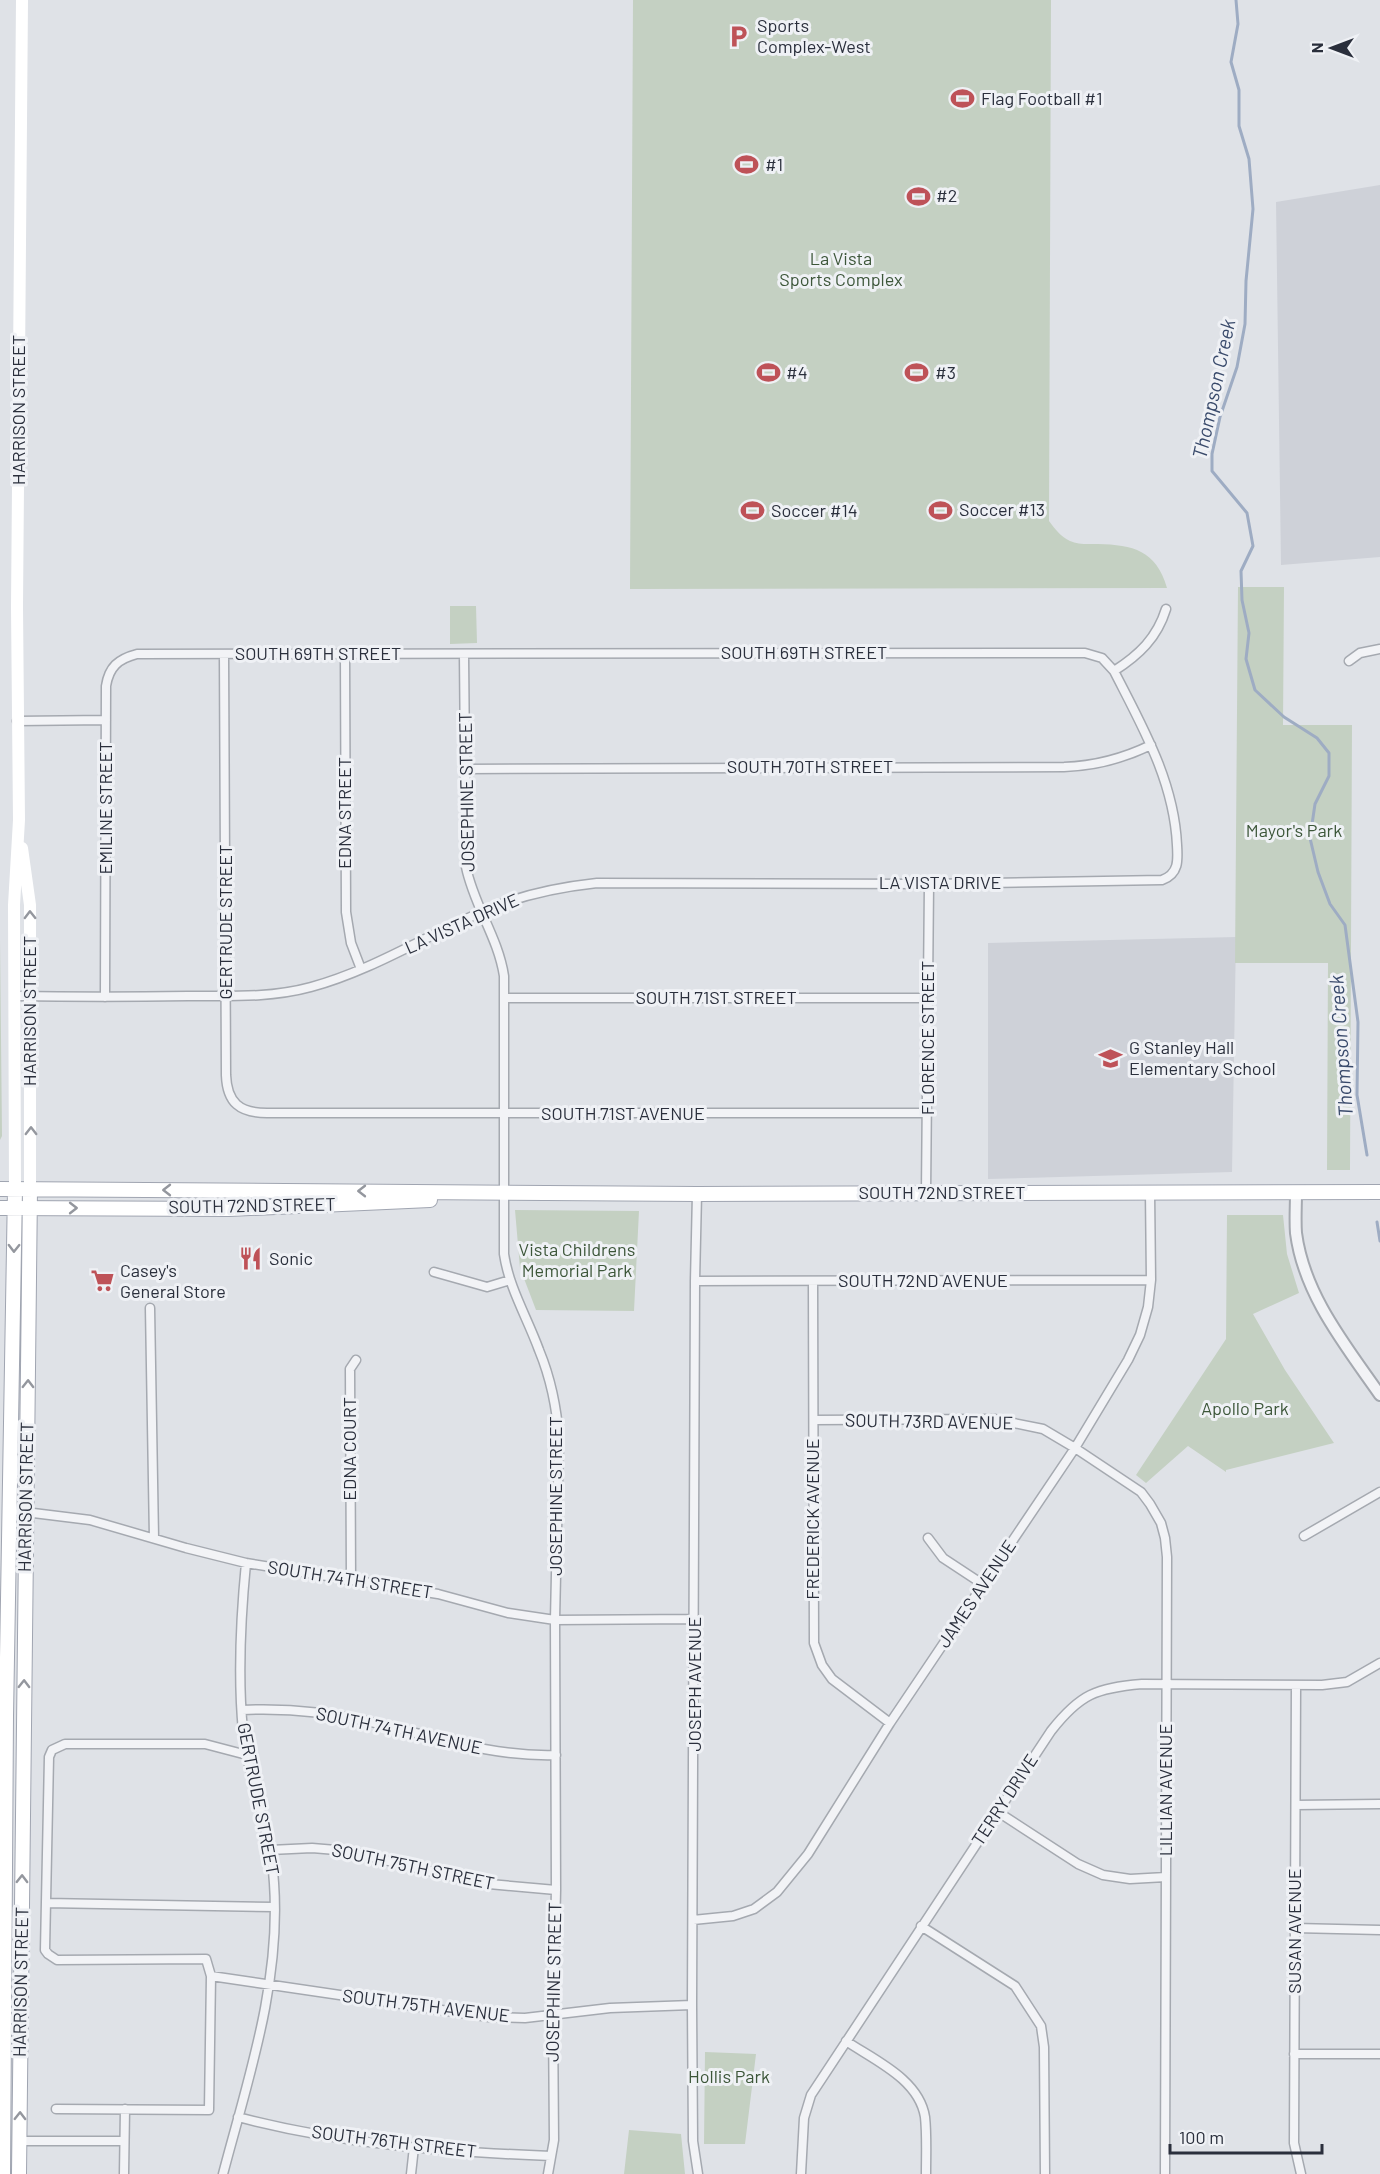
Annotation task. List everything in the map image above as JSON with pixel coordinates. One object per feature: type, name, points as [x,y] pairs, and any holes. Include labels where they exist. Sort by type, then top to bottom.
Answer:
[{"type":"main road","name":"HARRISON STREET","points":[[3,2174],[9,1510],[15,1208],[14,905],[19,820],[17,721],[22,0]]},
{"type":"main road","name":"HARRISON STREET","points":[[19,820],[30,905],[31,1208],[19,2174]]},
{"type":"main road","name":"SOUTH 72ND STREET","points":[[0,1189],[697,1194],[1380,1192]]},
{"type":"main road","name":"SOUTH 72ND STREET","points":[[0,1208],[229,1209],[475,1198],[504,1193]]},
{"type":"street","points":[[1114,671],[1136,656],[1154,637],[1166,609]]},
{"type":"street","points":[[1349,661],[1360,653],[1380,649]]},
{"type":"street","name":"SOUTH 69TH STREET","points":[[156,654],[1072,652],[1097,656],[1106,661],[1114,671],[1151,745],[1164,777],[1175,818],[1178,859],[1174,873],[1167,878],[1151,881],[1059,882]]},
{"type":"street","name":"EMILINE STREET","points":[[105,997],[107,681],[114,665],[124,658],[132,655],[156,654]]},
{"type":"street","name":"GERTRUDE STREET","points":[[224,654],[226,1082],[236,1104],[245,1110],[255,1113],[318,1113]]},
{"type":"street","name":"EDNA STREET","points":[[345,654],[346,912],[349,935],[361,969]]},
{"type":"street","name":"JOSEPHINE STREET","points":[[464,654],[466,867],[471,886],[501,958],[505,998],[504,1254],[510,1280],[550,1380],[557,1413],[559,1440],[555,1620],[554,2140],[548,2174]]},
{"type":"street","points":[[17,721],[106,720]]},
{"type":"street","name":"SOUTH 70TH STREET","points":[[465,769],[1064,767],[1106,762],[1127,756],[1151,745]]},
{"type":"street","name":"LA VISTA DRIVE","points":[[15,996],[226,996],[290,992],[325,983],[361,969],[482,912],[534,893],[597,883],[1059,882]]},
{"type":"street","name":"FLORENCE STREET","points":[[926,1193],[929,884]]},
{"type":"street","name":"SOUTH 71ST STREET","points":[[505,998],[928,998]]},
{"type":"street","name":"SOUTH 71ST AVENUE","points":[[318,1113],[927,1113]]},
{"type":"street","name":"JAMES AVENUE","points":[[693,1920],[734,1916],[754,1909],[777,1892],[808,1854],[890,1723],[1075,1448],[1128,1360],[1140,1335],[1148,1307],[1151,1280],[1150,1192]]},
{"type":"street","points":[[1296,1192],[1296,1233],[1310,1282],[1329,1320],[1380,1395]]},
{"type":"street","name":"JOSEPH AVENUE","points":[[697,1194],[692,2005],[693,2141],[698,2174]]},
{"type":"street","points":[[434,1272],[487,1287],[510,1280]]},
{"type":"street","name":"SOUTH 72ND AVENUE","points":[[695,1281],[1151,1280]]},
{"type":"street","name":"FREDERICK AVENUE","points":[[813,1281],[814,1643],[822,1665],[832,1679],[890,1723]]},
{"type":"street","points":[[150,1308],[154,1538]]},
{"type":"street","name":"EDNA COURT","points":[[351,1579],[350,1370],[357,1360]]},
{"type":"street","name":"SOUTH 73RD AVENUE","points":[[813,1420],[994,1419],[1043,1429],[1075,1448]]},
{"type":"street","name":"LILLIAN AVENUE","points":[[1075,1448],[1141,1492],[1154,1510],[1163,1530],[1167,1557],[1165,2174]]},
{"type":"street","points":[[1304,1536],[1380,1492]]},
{"type":"street","name":"SOUTH 74TH STREET","points":[[9,1510],[90,1520],[246,1563],[438,1594],[508,1613],[555,1620],[695,1619]]},
{"type":"street","points":[[928,1538],[943,1558],[984,1585]]},
{"type":"street","name":"GERTRUDE STREET","points":[[223,2174],[264,2017],[274,1947],[274,1883],[270,1850],[248,1755],[242,1710],[246,1563]]},
{"type":"street","name":"TERRY DRIVE","points":[[801,2174],[804,2118],[811,2095],[921,1926],[1068,1709],[1092,1693],[1112,1687],[1142,1684],[1322,1685],[1347,1682],[1380,1663]]},
{"type":"street","name":"SUSAN AVENUE","points":[[1296,1686],[1294,2143],[1301,2174]]},
{"type":"street","name":"SOUTH 74TH AVENUE","points":[[242,1710],[277,1708],[316,1712],[371,1722],[483,1750],[530,1756],[556,1755]]},
{"type":"street","points":[[56,2109],[209,2110],[211,1977],[207,1959],[57,1960],[45,1950],[49,1757],[52,1750],[65,1744],[205,1744],[248,1755]]},
{"type":"street","points":[[1296,1805],[1380,1804]]},
{"type":"street","points":[[998,1812],[1078,1864],[1103,1875],[1130,1878],[1166,1877]]},
{"type":"street","name":"SOUTH 75TH STREET","points":[[270,1850],[312,1848],[348,1851],[478,1883],[556,1890]]},
{"type":"street","points":[[46,1903],[274,1907]]},
{"type":"street","points":[[921,1926],[1015,1986],[1041,2026],[1044,2047],[1045,2174]]},
{"type":"street","points":[[1295,1928],[1380,1930]]},
{"type":"street","name":"SOUTH 75TH AVENUE","points":[[211,1977],[489,2017],[525,2018],[610,2008],[692,2005]]},
{"type":"street","points":[[846,2041],[906,2082],[916,2095],[925,2116],[926,2174]]},
{"type":"street","points":[[1294,2054],[1380,2054]]},
{"type":"street","points":[[124,2174],[125,2109]]},
{"type":"street","name":"SOUTH 76TH STREET","points":[[238,2116],[269,2125],[355,2141],[463,2153],[551,2156]]},
{"type":"street","points":[[19,2141],[124,2141]]},
{"type":"street","points":[[411,2174],[414,2147]]},
{"type":"shaded area","points":[[1380,185],[1380,557],[1281,565],[1276,202]]},
{"type":"shaded area","name":"G Stanley Hall Elementary School","points":[[1236,937],[1232,1172],[988,1179],[988,943]]},
{"type":"green space","name":"La Vista Sports Complex","points":[[633,0],[1051,0],[1049,521],[1061,535],[1073,542],[1122,546],[1142,552],[1156,565],[1167,588],[630,589]]},
{"type":"green space","name":"Mayor's Park","points":[[1238,587],[1284,587],[1283,725],[1352,725],[1350,1170],[1327,1170],[1328,963],[1235,963]]},
{"type":"green space","points":[[450,606],[476,606],[477,643],[450,644]]},
{"type":"green space","points":[[0,939],[2,1136],[0,1140]]},
{"type":"green space","name":"Vista Childrens Memorial Park","points":[[515,1210],[639,1211],[634,1311],[536,1310],[520,1268]]},
{"type":"green space","name":"Apollo Park","points":[[1227,1215],[1283,1215],[1287,1254],[1299,1293],[1253,1314],[1285,1370],[1334,1443],[1226,1470],[1226,1472],[1188,1446],[1146,1483],[1136,1475],[1226,1339]]},
{"type":"green space","name":"Hollis Park","points":[[705,2052],[756,2054],[745,2144],[704,2144]]},
{"type":"green space","points":[[629,2130],[681,2134],[685,2174],[624,2174]]},
{"type":"waterway","name":"Thompson Creek","points":[[1236,0],[1238,24],[1231,62],[1239,90],[1239,126],[1249,159],[1253,209],[1246,281],[1245,324],[1237,367],[1220,417],[1212,454],[1212,471],[1247,513],[1253,546],[1241,571],[1242,600],[1249,633],[1246,659],[1255,690],[1284,717],[1317,738],[1329,753],[1329,776],[1315,804],[1310,838],[1318,872],[1330,904],[1345,925],[1358,1022],[1357,1095],[1367,1155]]},
{"type":"waterway","name":"Thompson Creek","points":[[1377,1222],[1380,1241]]},
{"type":"place","name":"Sports Complex-West","points":[[739,36]]},
{"type":"place","name":"Flag Football #1","points":[[963,99]]},
{"type":"place","name":"#1","points":[[747,165]]},
{"type":"place","name":"#2","points":[[918,196]]},
{"type":"place","name":"#4","points":[[768,373]]},
{"type":"place","name":"#3","points":[[917,373]]},
{"type":"place","name":"Soccer #13","points":[[941,510]]},
{"type":"place","name":"Soccer #14","points":[[753,511]]},
{"type":"place","name":"G Stanley Hall Elementary School","points":[[1111,1058]]},
{"type":"place","name":"Sonic","points":[[251,1259]]},
{"type":"place","name":"Casey's General Store","points":[[102,1281]]}]
